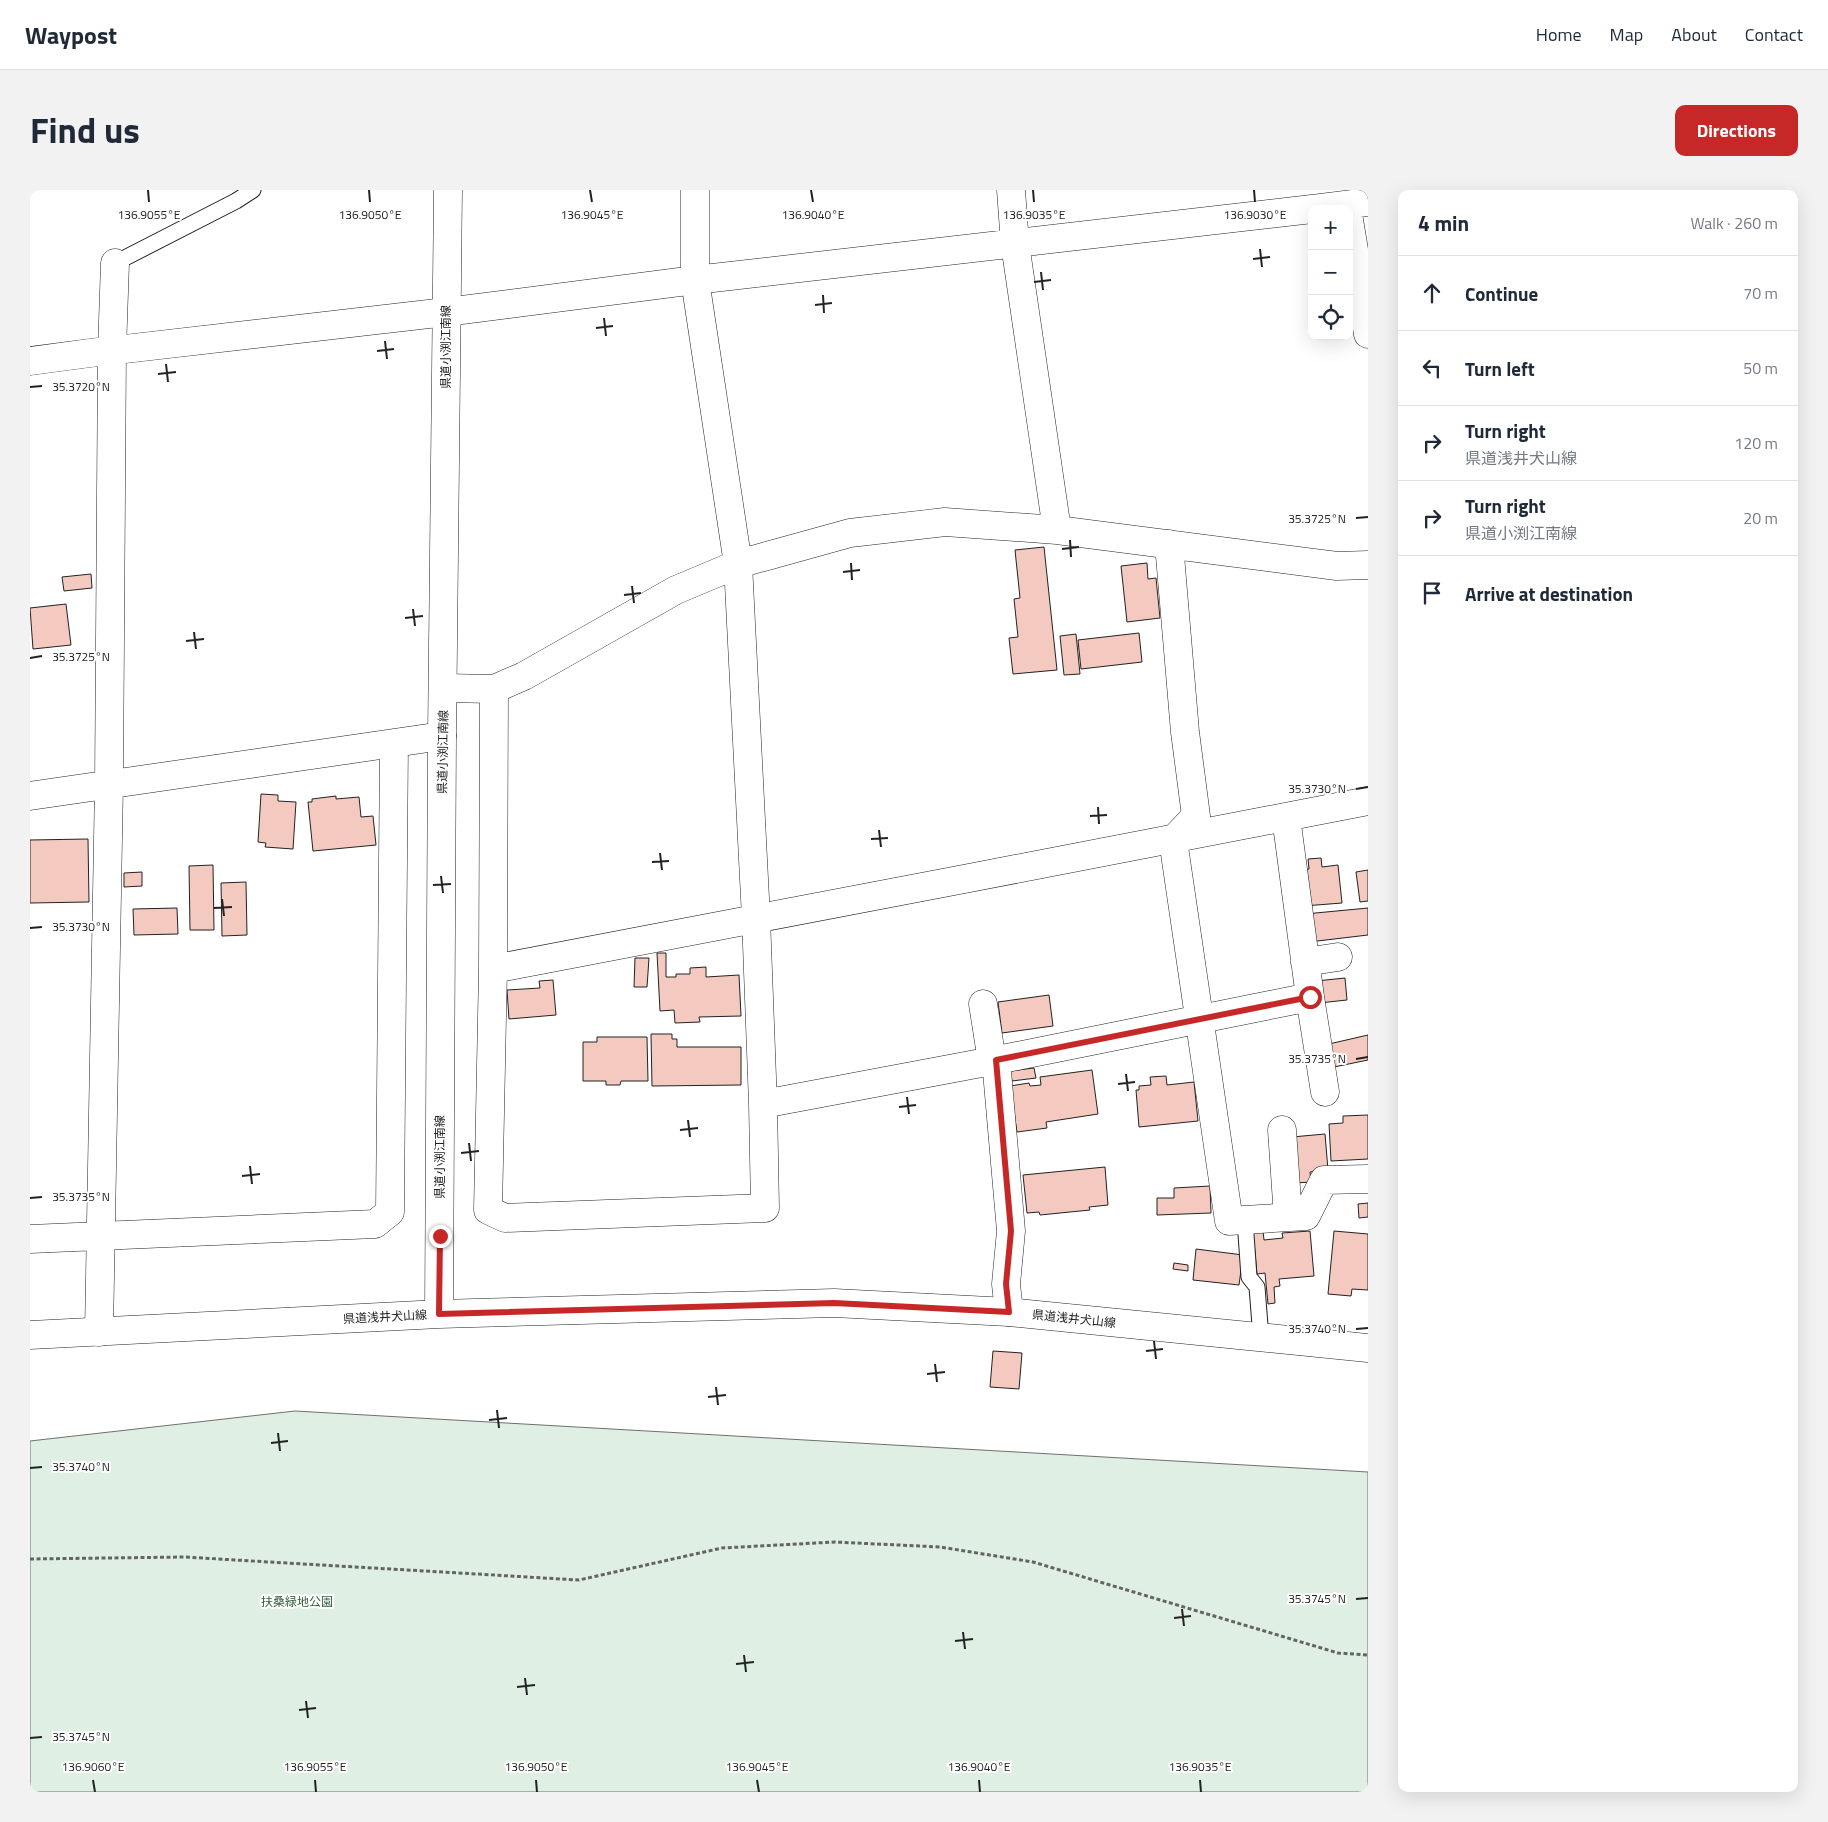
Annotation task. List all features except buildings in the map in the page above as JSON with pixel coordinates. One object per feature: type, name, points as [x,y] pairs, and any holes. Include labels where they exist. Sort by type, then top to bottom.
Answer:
[{"type":"street","name":"県道小渕江南線","points":[[439,1314],[442,736],[448,190]]},
{"type":"street","points":[[494,689],[493,970],[488,1210],[505,1218],[765,1208],[756,918],[738,564],[695,280],[695,190]]},
{"type":"street","points":[[1010,190],[1015,244],[1058,530]]},
{"type":"street","points":[[30,361],[446,312],[695,280],[1308,209]]},
{"type":"street","points":[[1353,209],[1368,334]]},
{"type":"street","points":[[99,1332],[109,784],[114,263]]},
{"type":"street","points":[[444,688],[494,689],[524,676],[676,590],[738,564],[850,533],[945,522],[1058,530],[1336,566],[1368,565]]},
{"type":"street","points":[[1169,544],[1185,732],[1196,816],[1173,840]]},
{"type":"street","points":[[30,796],[442,736]]},
{"type":"street","points":[[30,1239],[375,1224],[390,1212],[394,744]]},
{"type":"street","points":[[493,970],[1368,801]]},
{"type":"street","points":[[1286,817],[1305,962],[1325,1092]]},
{"type":"street","points":[[1173,840],[1229,1221],[1306,1216],[1324,1180],[1368,1179]]},
{"type":"street","points":[[1305,962],[1338,957]]},
{"type":"street","points":[[763,1104],[994,1061],[1310,997]]},
{"type":"street","points":[[983,1004],[994,1061],[1011,1231],[1006,1284],[1009,1312]]},
{"type":"street","points":[[1282,1130],[1288,1217]]},
{"type":"street","name":"県道浅井犬山線","points":[[30,1336],[439,1314],[834,1303],[1009,1312],[1368,1348]]},
{"type":"lane","points":[[114,263],[236,201],[253,190]]},
{"type":"lane","points":[[1244,1220],[1249,1277],[1257,1288],[1260,1338]]},
{"type":"path","points":[[30,1559],[184,1557],[579,1580],[722,1548],[836,1542],[940,1547],[1033,1562],[1338,1653],[1368,1655]]},
{"type":"green space","name":"扶桑緑地公園","points":[[295,1411],[1368,1472],[1368,1792],[30,1792],[30,1441]]},
{"type":"route","points":[[440,1236],[439,1314],[834,1303],[1009,1312],[1006,1284],[1011,1231],[996,1060],[1310,997]]}]
